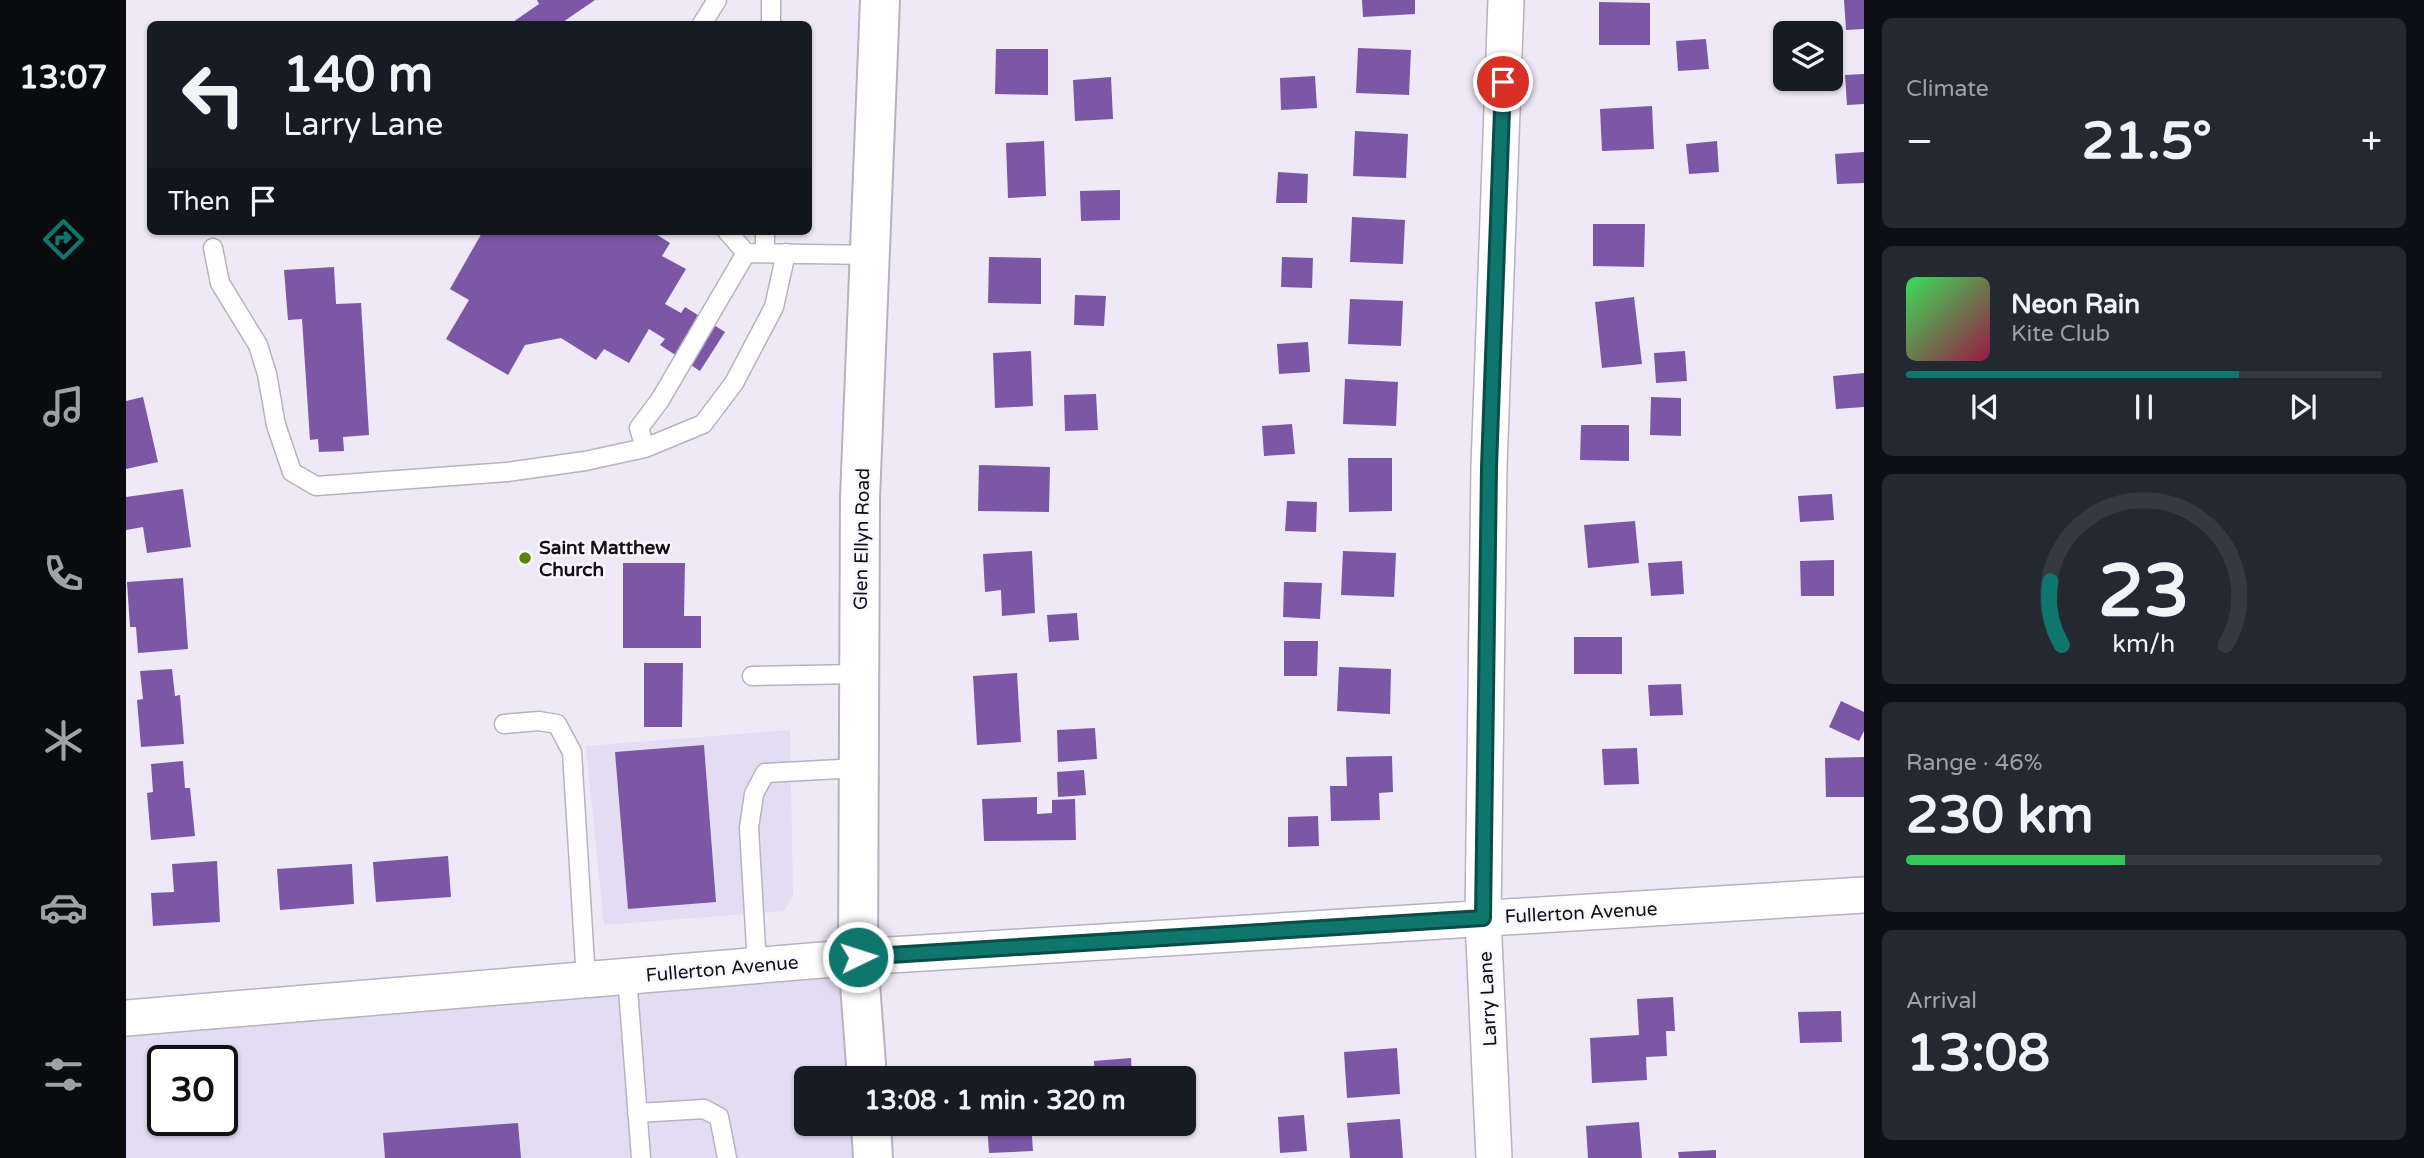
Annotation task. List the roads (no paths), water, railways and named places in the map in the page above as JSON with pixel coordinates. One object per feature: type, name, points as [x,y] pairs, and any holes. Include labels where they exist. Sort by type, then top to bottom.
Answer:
[{"type":"street","name":"Glen Ellyn Road","points":[[866,1066],[858,957],[860,498],[880,0]]},
{"type":"street","name":"Larry Lane","points":[[1494,1158],[1483,918],[1489,467],[1506,0]]},
{"type":"street","name":"Fullerton Avenue","points":[[126,1018],[858,957],[1864,895]]},
{"type":"street","points":[[871,1136],[873,1158]]},
{"type":"lane","points":[[704,21],[717,0]]},
{"type":"lane","points":[[771,0],[771,21]]},
{"type":"lane","points":[[730,235],[746,253],[870,255]]},
{"type":"lane","points":[[765,235],[765,253]]},
{"type":"lane","points":[[213,248],[220,283],[258,345],[267,374],[276,425],[292,472],[316,486],[506,472],[584,461],[645,448],[703,424],[734,383],[774,306],[786,253]]},
{"type":"lane","points":[[645,448],[639,428],[660,400],[746,253]]},
{"type":"lane","points":[[751,676],[860,674]]},
{"type":"lane","points":[[504,724],[539,721],[557,723],[572,752],[586,980]]},
{"type":"lane","points":[[757,965],[749,828],[754,793],[765,773],[859,768]]},
{"type":"lane","points":[[626,976],[641,1158]]},
{"type":"lane","points":[[637,1113],[704,1109],[719,1117],[727,1158]]},
{"type":"place","name":"Saint Matthew Church","points":[[525,558]]}]
